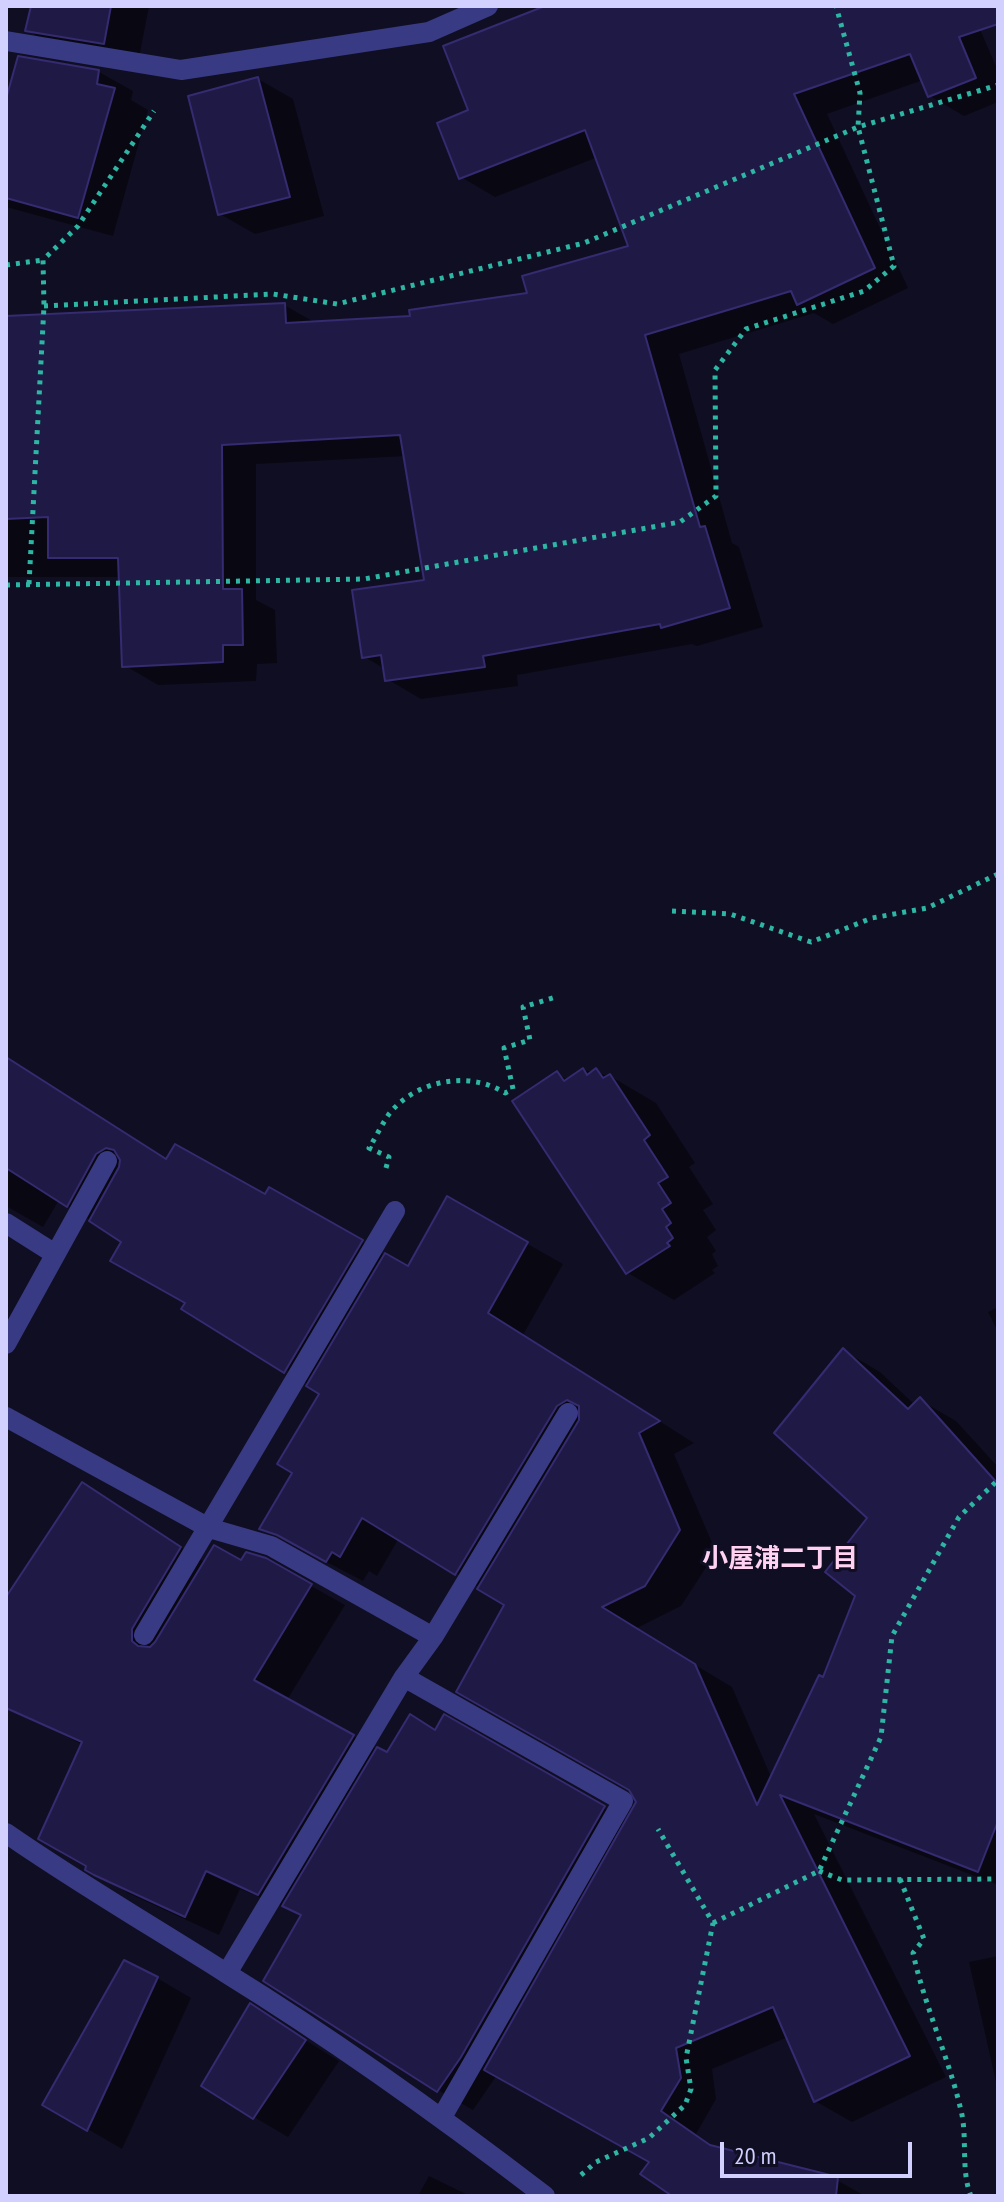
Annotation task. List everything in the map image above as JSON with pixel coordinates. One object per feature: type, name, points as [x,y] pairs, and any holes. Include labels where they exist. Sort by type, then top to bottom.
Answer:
[{"type":"street","points":[[6,41],[181,70],[429,32],[488,6]]},
{"type":"street","points":[[6,1344],[107,1161]]},
{"type":"street","points":[[144,1635],[395,1211]]},
{"type":"street","points":[[6,1223],[55,1254]]},
{"type":"street","points":[[227,1973],[404,1677],[433,1637],[568,1413]]},
{"type":"street","points":[[6,1417],[209,1528],[271,1546],[433,1637]]},
{"type":"street","points":[[404,1677],[623,1801],[442,2117]]},
{"type":"street","points":[[6,1833],[89,1891],[227,1973],[442,2117],[545,2196]]},
{"type":"path","points":[[6,585],[364,579],[680,522],[716,496],[715,370],[746,329],[864,291],[894,266],[858,127],[860,93],[836,6]]},
{"type":"path","points":[[6,265],[43,260],[78,226],[181,70]]},
{"type":"path","points":[[44,306],[273,294],[337,304],[584,243],[858,127],[998,85]]},
{"type":"path","points":[[29,584],[44,306],[43,260]]},
{"type":"path","points":[[672,911],[730,914],[811,942],[872,918],[927,908],[998,874]]},
{"type":"path","points":[[395,1211],[381,1193],[389,1157],[369,1148],[391,1112],[420,1091],[445,1081],[469,1078],[492,1084],[505,1093],[513,1089],[504,1048],[530,1040],[523,1007],[556,997]]},
{"type":"path","points":[[713,1923],[819,1871],[881,1737],[892,1636],[959,1517],[998,1480]]},
{"type":"path","points":[[573,2182],[596,2162],[649,2138],[685,2105],[691,2089],[686,2058],[713,1923],[662,1832],[623,1801]]},
{"type":"path","points":[[819,1871],[842,1880],[998,1879]]},
{"type":"path","points":[[900,1879],[924,1939],[913,1953],[920,1984],[942,2040],[962,2117],[971,2196]]},
{"type":"building","points":[[31,6],[111,6],[104,44],[25,31]]},
{"type":"building","points":[[545,6],[998,6],[998,24],[959,37],[976,78],[928,97],[910,54],[794,94],[875,268],[797,305],[791,291],[645,335],[700,527],[705,526],[730,608],[661,628],[660,624],[483,656],[485,667],[385,681],[381,655],[362,658],[352,590],[424,580],[400,435],[222,445],[223,589],[242,589],[243,645],[223,645],[223,662],[122,667],[118,558],[48,558],[48,517],[6,519],[6,316],[285,303],[286,323],[410,316],[409,310],[527,293],[522,276],[628,246],[585,130],[459,179],[437,123],[468,110],[443,46]]},
{"type":"building","points":[[18,56],[99,70],[97,84],[115,88],[78,218],[6,198],[6,99]]},
{"type":"building","points":[[258,77],[290,197],[218,215],[188,96]]},
{"type":"building","points":[[6,1057],[166,1159],[175,1144],[265,1194],[269,1187],[363,1240],[284,1373],[181,1309],[185,1303],[110,1261],[121,1242],[89,1221],[119,1167],[120,1160],[114,1150],[106,1148],[96,1154],[67,1207],[6,1168]]},
{"type":"building","points":[[583,1068],[587,1075],[596,1068],[603,1078],[610,1074],[650,1135],[644,1140],[668,1177],[658,1183],[671,1203],[662,1209],[671,1223],[666,1227],[673,1238],[667,1243],[670,1246],[626,1274],[512,1101],[557,1071],[564,1081]]},
{"type":"building","points":[[447,1196],[528,1242],[488,1313],[660,1421],[639,1433],[680,1530],[645,1586],[602,1607],[695,1664],[757,1805],[819,1675],[823,1677],[855,1596],[825,1572],[867,1518],[774,1433],[843,1348],[908,1409],[920,1397],[998,1484],[998,1821],[978,1872],[780,1795],[910,2056],[814,2102],[773,2007],[676,2048],[681,2078],[661,2111],[710,2145],[838,2177],[836,2196],[672,2196],[640,2174],[649,2162],[484,2070],[636,1802],[629,1790],[456,1692],[504,1605],[477,1589],[579,1420],[579,1406],[567,1400],[557,1406],[455,1575],[362,1518],[340,1557],[332,1552],[326,1562],[277,1535],[259,1529],[292,1473],[277,1464],[319,1394],[306,1386],[385,1253],[408,1266]]},
{"type":"building","points":[[82,1482],[181,1547],[132,1629],[132,1641],[138,1646],[150,1647],[155,1642],[214,1545],[241,1560],[246,1552],[266,1558],[312,1584],[254,1680],[354,1735],[258,1895],[206,1871],[185,1917],[94,1875],[85,1870],[86,1866],[38,1839],[82,1742],[6,1708],[6,1597]]},
{"type":"building","points":[[410,1714],[435,1730],[444,1714],[605,1806],[461,2057],[437,2092],[263,1981],[301,1915],[282,1906],[377,1747],[387,1752]]},
{"type":"building","points":[[124,1960],[158,1977],[87,2131],[42,2105]]},
{"type":"building","points":[[250,2003],[306,2040],[253,2119],[201,2086]]},
{"type":"district","name":"小屋浦二丁目","points":[[780,1560]]}]
